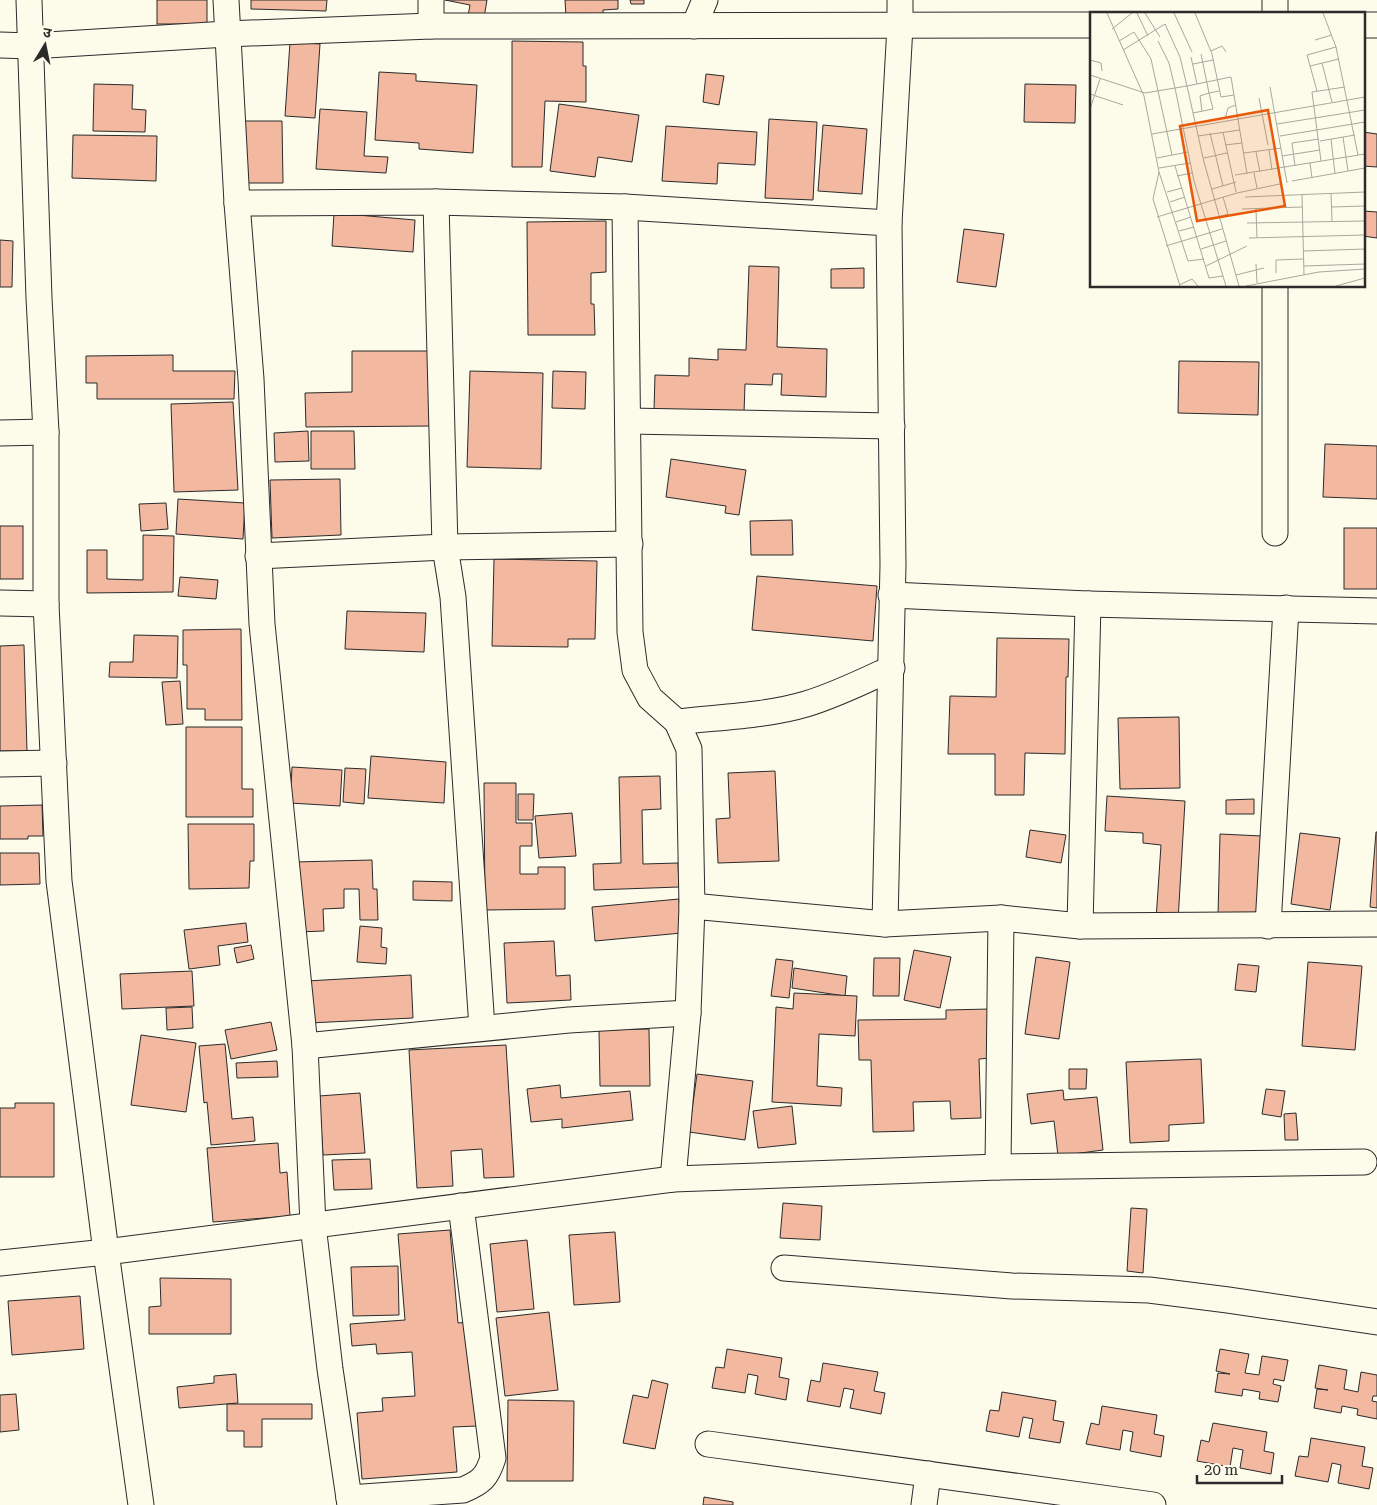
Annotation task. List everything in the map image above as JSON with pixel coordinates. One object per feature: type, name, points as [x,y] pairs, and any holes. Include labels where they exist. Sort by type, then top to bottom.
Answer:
[{"type":"street","points":[[29,0],[39,298],[46,432],[46,604],[59,881],[106,1252],[141,1505]]},
{"type":"street","points":[[226,0],[237,202],[251,379],[262,624],[304,1046],[313,1225],[330,1369],[349,1502],[463,1490],[478,1484],[488,1474],[493,1458],[461,1206]]},
{"type":"street","points":[[431,0],[431,26]]},
{"type":"street","points":[[694,26],[705,0]]},
{"type":"street","points":[[885,924],[893,565],[889,223],[900,0]]},
{"type":"street","points":[[0,45],[31,46],[228,34],[431,26],[1090,25]]},
{"type":"street","points":[[1364,25],[1377,25]]},
{"type":"street","points":[[237,202],[436,202],[625,207],[889,223]]},
{"type":"street","points":[[436,202],[445,548],[453,597],[482,1028]]},
{"type":"street","points":[[625,207],[630,632],[635,670],[650,698],[677,722],[689,749],[692,906],[688,1014],[673,1179]]},
{"type":"street","points":[[1275,288],[1275,533]]},
{"type":"street","points":[[628,421],[892,426]]},
{"type":"street","points":[[0,432],[46,432]]},
{"type":"street","points":[[258,556],[445,548],[630,544]]},
{"type":"street","points":[[891,595],[1088,604],[1377,611]]},
{"type":"street","points":[[0,603],[46,604]]},
{"type":"street","points":[[1080,926],[1088,604]]},
{"type":"street","points":[[1268,926],[1286,608]]},
{"type":"street","points":[[677,722],[768,711],[805,704],[844,690],[892,668]]},
{"type":"street","points":[[0,764],[54,763]]},
{"type":"street","points":[[692,906],[885,924],[1001,918],[1080,926],[1377,924]]},
{"type":"street","points":[[998,1167],[1001,918]]},
{"type":"street","points":[[304,1046],[569,1020],[688,1014]]},
{"type":"street","points":[[0,1263],[106,1252],[673,1179],[998,1167],[1364,1162]]},
{"type":"street","points":[[784,1268],[1012,1286],[1149,1290],[1377,1322]]},
{"type":"street","points":[[708,1444],[1153,1505]]},
{"type":"street","points":[[924,1505],[928,1474]]},
{"type":"building","points":[[157,0],[207,0],[207,24],[157,24]]},
{"type":"building","points":[[251,0],[327,0],[326,11],[251,9]]},
{"type":"building","points":[[445,0],[487,0],[484,18],[468,16],[470,5]]},
{"type":"building","points":[[565,0],[618,0],[618,9],[603,10],[603,16],[566,17]]},
{"type":"building","points":[[630,0],[644,0],[644,4],[631,4]]},
{"type":"building","points":[[512,41],[583,42],[583,66],[586,66],[586,102],[545,101],[542,167],[512,167]]},
{"type":"building","points":[[290,42],[320,44],[315,118],[285,116]]},
{"type":"building","points":[[379,72],[416,74],[416,81],[477,85],[473,153],[419,149],[419,143],[375,140]]},
{"type":"building","points":[[706,74],[724,76],[719,105],[703,102]]},
{"type":"building","points":[[94,84],[133,85],[132,109],[146,110],[145,132],[93,131]]},
{"type":"building","points":[[1025,84],[1076,85],[1075,123],[1024,122]]},
{"type":"building","points":[[559,104],[639,115],[632,162],[598,157],[595,177],[550,171]]},
{"type":"building","points":[[320,109],[367,112],[364,156],[388,157],[386,173],[316,169]]},
{"type":"building","points":[[769,119],[817,122],[813,200],[765,198]]},
{"type":"building","points":[[244,121],[282,121],[283,183],[244,183]]},
{"type":"building","points":[[823,125],[867,129],[862,194],[818,191]]},
{"type":"building","points":[[666,126],[757,132],[755,165],[718,163],[717,184],[662,181]]},
{"type":"building","points":[[1364,132],[1377,134],[1377,167],[1364,166]]},
{"type":"building","points":[[73,135],[157,136],[156,181],[72,178]]},
{"type":"building","points":[[1364,211],[1377,212],[1377,238],[1364,236]]},
{"type":"building","points":[[334,213],[415,220],[413,252],[332,246]]},
{"type":"building","points":[[606,221],[606,272],[591,273],[591,304],[594,304],[595,335],[528,335],[527,222]]},
{"type":"building","points":[[964,229],[1004,234],[996,287],[957,282]]},
{"type":"building","points":[[0,240],[13,241],[12,287],[0,287]]},
{"type":"building","points":[[749,266],[779,267],[777,347],[827,349],[826,397],[781,395],[782,374],[773,374],[772,385],[745,384],[744,413],[654,410],[655,375],[689,376],[689,358],[718,360],[718,349],[746,350]]},
{"type":"building","points":[[864,268],[864,288],[831,288],[831,269]]},
{"type":"building","points":[[352,351],[433,351],[433,426],[306,427],[305,393],[352,392]]},
{"type":"building","points":[[173,355],[173,371],[235,371],[234,399],[97,399],[97,383],[86,383],[86,356]]},
{"type":"building","points":[[1179,361],[1259,362],[1258,415],[1178,413]]},
{"type":"building","points":[[470,371],[543,373],[541,469],[467,467]]},
{"type":"building","points":[[553,371],[586,372],[585,409],[552,408]]},
{"type":"building","points":[[233,402],[238,490],[174,492],[171,404]]},
{"type":"building","points":[[308,431],[309,461],[275,462],[274,433]]},
{"type":"building","points":[[311,431],[354,431],[355,469],[311,469]]},
{"type":"building","points":[[1325,444],[1377,446],[1377,499],[1323,497]]},
{"type":"building","points":[[671,459],[746,470],[739,515],[725,513],[726,506],[666,497]]},
{"type":"building","points":[[340,479],[341,535],[272,538],[270,480]]},
{"type":"building","points":[[178,499],[245,503],[243,539],[176,534]]},
{"type":"building","points":[[166,503],[168,529],[141,531],[139,504]]},
{"type":"building","points":[[792,520],[793,555],[751,555],[750,521]]},
{"type":"building","points":[[0,526],[23,526],[23,579],[0,579]]},
{"type":"building","points":[[1344,528],[1377,528],[1377,589],[1344,589]]},
{"type":"building","points":[[143,535],[174,536],[173,592],[87,593],[87,550],[107,550],[107,579],[143,580]]},
{"type":"building","points":[[494,559],[597,561],[595,639],[568,639],[568,647],[492,646]]},
{"type":"building","points":[[757,576],[877,586],[873,641],[752,630]]},
{"type":"building","points":[[180,577],[218,580],[216,599],[178,596]]},
{"type":"building","points":[[347,611],[426,613],[424,652],[345,649]]},
{"type":"building","points":[[241,629],[242,720],[205,720],[205,709],[187,709],[187,665],[183,665],[183,630]]},
{"type":"building","points":[[134,635],[178,636],[177,678],[109,677],[110,662],[133,662]]},
{"type":"building","points":[[997,638],[1069,639],[1068,677],[1066,677],[1065,754],[1025,753],[1024,795],[995,795],[995,754],[948,754],[950,696],[996,697]]},
{"type":"building","points":[[24,645],[27,751],[0,751],[0,646]]},
{"type":"building","points":[[180,681],[183,724],[166,725],[162,682]]},
{"type":"building","points":[[1179,717],[1180,788],[1120,789],[1118,718]]},
{"type":"building","points":[[186,727],[242,727],[242,789],[253,789],[253,817],[186,817]]},
{"type":"building","points":[[371,756],[446,762],[444,803],[368,798]]},
{"type":"building","points":[[292,767],[342,770],[340,806],[290,803]]},
{"type":"building","points":[[345,768],[366,769],[364,804],[343,802]]},
{"type":"building","points":[[775,771],[779,861],[718,863],[716,819],[730,818],[728,773]]},
{"type":"building","points":[[660,776],[661,809],[642,810],[643,864],[678,863],[679,887],[594,890],[593,864],[621,863],[619,777]]},
{"type":"building","points":[[484,783],[516,783],[516,823],[532,823],[532,846],[520,846],[520,874],[538,874],[538,867],[565,867],[565,909],[485,910]]},
{"type":"building","points":[[518,794],[534,794],[533,820],[518,820]]},
{"type":"building","points":[[1107,796],[1185,801],[1178,921],[1156,920],[1161,845],[1143,843],[1143,833],[1105,831]]},
{"type":"building","points":[[1254,799],[1254,814],[1226,814],[1226,800]]},
{"type":"building","points":[[42,805],[43,836],[28,836],[28,839],[0,839],[0,806]]},
{"type":"building","points":[[572,813],[576,856],[539,858],[535,816]]},
{"type":"building","points":[[188,824],[254,824],[254,861],[250,861],[249,888],[189,889]]},
{"type":"building","points":[[1030,830],[1066,835],[1061,863],[1026,857]]},
{"type":"building","points":[[1377,832],[1377,908],[1370,907]]},
{"type":"building","points":[[1300,833],[1340,838],[1330,910],[1291,904]]},
{"type":"building","points":[[1220,834],[1262,836],[1260,917],[1218,916]]},
{"type":"building","points":[[0,853],[39,853],[40,884],[0,885]]},
{"type":"building","points":[[372,860],[373,889],[377,889],[378,920],[360,920],[359,889],[344,889],[344,908],[323,909],[324,931],[297,932],[295,862]]},
{"type":"building","points":[[413,881],[452,882],[452,901],[413,900]]},
{"type":"building","points":[[679,899],[682,933],[595,941],[592,907]]},
{"type":"building","points":[[246,923],[248,942],[218,946],[220,965],[189,969],[184,930]]},
{"type":"building","points":[[360,926],[382,928],[381,947],[387,948],[386,964],[357,962]]},
{"type":"building","points":[[554,941],[556,976],[570,975],[571,1000],[507,1003],[504,943]]},
{"type":"building","points":[[251,945],[254,959],[237,963],[234,948]]},
{"type":"building","points":[[914,950],[951,957],[940,1008],[904,1000]]},
{"type":"building","points":[[1036,957],[1070,962],[1059,1039],[1025,1034]]},
{"type":"building","points":[[874,958],[900,958],[899,996],[873,996]]},
{"type":"building","points":[[776,959],[793,961],[789,998],[771,996]]},
{"type":"building","points":[[1308,962],[1362,966],[1355,1050],[1302,1046]]},
{"type":"building","points":[[1238,964],[1259,966],[1256,992],[1235,990]]},
{"type":"building","points":[[794,968],[847,976],[845,996],[792,988]]},
{"type":"building","points":[[192,971],[194,1006],[122,1009],[120,974]]},
{"type":"building","points":[[411,975],[413,1018],[309,1023],[307,981]]},
{"type":"building","points":[[794,993],[857,996],[855,1036],[819,1034],[817,1086],[842,1088],[841,1106],[772,1102],[776,1007],[793,1009]]},
{"type":"building","points":[[192,1007],[193,1028],[167,1030],[166,1008]]},
{"type":"building","points":[[990,1009],[991,1058],[979,1059],[981,1118],[951,1119],[950,1101],[913,1102],[914,1131],[873,1132],[871,1060],[859,1060],[858,1020],[946,1019],[946,1010]]},
{"type":"building","points":[[271,1022],[277,1050],[231,1059],[225,1030]]},
{"type":"building","points":[[649,1029],[650,1086],[600,1086],[599,1030]]},
{"type":"building","points":[[141,1035],[196,1043],[186,1112],[131,1105]]},
{"type":"building","points":[[225,1044],[232,1119],[253,1117],[255,1141],[211,1145],[207,1102],[204,1103],[199,1046]]},
{"type":"building","points":[[506,1045],[514,1177],[484,1178],[482,1149],[451,1151],[453,1186],[417,1188],[409,1050]]},
{"type":"building","points":[[1201,1059],[1204,1123],[1169,1125],[1169,1141],[1130,1143],[1126,1062]]},
{"type":"building","points":[[277,1061],[278,1077],[237,1078],[236,1063]]},
{"type":"building","points":[[1069,1069],[1087,1069],[1086,1089],[1069,1089]]},
{"type":"building","points":[[697,1074],[753,1081],[745,1140],[689,1132]]},
{"type":"building","points":[[560,1085],[561,1098],[630,1091],[633,1120],[562,1128],[562,1119],[531,1122],[527,1089]]},
{"type":"building","points":[[1266,1089],[1285,1091],[1281,1117],[1262,1114]]},
{"type":"building","points":[[1063,1090],[1064,1100],[1097,1097],[1103,1150],[1058,1156],[1054,1121],[1031,1124],[1027,1094]]},
{"type":"building","points":[[360,1093],[365,1153],[323,1155],[319,1096]]},
{"type":"building","points":[[15,1103],[54,1103],[54,1177],[0,1177],[0,1108],[15,1108]]},
{"type":"building","points":[[792,1106],[796,1144],[758,1148],[753,1111]]},
{"type":"building","points":[[1296,1113],[1298,1140],[1285,1140],[1284,1114]]},
{"type":"building","points":[[278,1143],[280,1173],[287,1172],[290,1216],[213,1222],[207,1148]]},
{"type":"building","points":[[370,1159],[372,1189],[334,1190],[332,1160]]},
{"type":"building","points":[[783,1203],[822,1206],[820,1240],[780,1238]]},
{"type":"building","points":[[1131,1208],[1147,1209],[1143,1273],[1127,1271]]},
{"type":"building","points":[[450,1230],[458,1323],[469,1322],[477,1426],[453,1427],[457,1472],[362,1479],[357,1413],[383,1411],[382,1398],[415,1396],[412,1352],[377,1354],[376,1344],[352,1346],[350,1324],[405,1320],[398,1234]]},
{"type":"building","points":[[615,1232],[620,1302],[574,1305],[569,1235]]},
{"type":"building","points":[[527,1240],[534,1309],[497,1312],[490,1244]]},
{"type":"building","points":[[398,1266],[399,1315],[353,1316],[351,1267]]},
{"type":"building","points":[[160,1278],[231,1279],[231,1334],[149,1334],[149,1307],[161,1306]]},
{"type":"building","points":[[80,1296],[84,1349],[12,1355],[8,1301]]},
{"type":"building","points":[[549,1312],[558,1390],[505,1396],[496,1318]]},
{"type":"building","points":[[727,1349],[782,1358],[779,1377],[789,1379],[786,1400],[755,1394],[758,1376],[748,1374],[745,1393],[712,1388],[716,1367],[724,1368]]},
{"type":"building","points":[[1220,1349],[1249,1354],[1245,1373],[1259,1375],[1262,1356],[1288,1360],[1284,1381],[1274,1379],[1273,1384],[1281,1386],[1278,1402],[1259,1399],[1260,1392],[1243,1389],[1242,1396],[1215,1392],[1218,1373],[1230,1374],[1216,1371]]},
{"type":"building","points":[[823,1363],[878,1372],[874,1391],[885,1393],[881,1414],[850,1408],[854,1390],[844,1388],[840,1407],[807,1401],[811,1380],[820,1382]]},
{"type":"building","points":[[1319,1365],[1347,1370],[1344,1389],[1358,1392],[1361,1372],[1377,1375],[1377,1396],[1373,1396],[1372,1401],[1377,1402],[1377,1419],[1357,1415],[1358,1409],[1342,1406],[1341,1413],[1314,1408],[1317,1389],[1328,1390],[1315,1388]]},
{"type":"building","points":[[236,1374],[238,1403],[179,1408],[177,1387],[214,1383],[214,1376]]},
{"type":"building","points":[[652,1380],[668,1384],[655,1449],[623,1443],[633,1395],[648,1398]]},
{"type":"building","points":[[1002,1392],[1056,1401],[1053,1420],[1064,1422],[1060,1443],[1029,1438],[1033,1419],[1023,1417],[1019,1437],[986,1431],[990,1410],[999,1411]]},
{"type":"building","points":[[16,1394],[19,1430],[0,1432],[0,1395]]},
{"type":"building","points":[[508,1400],[574,1401],[573,1481],[507,1481]]},
{"type":"building","points":[[227,1404],[312,1404],[312,1419],[262,1419],[262,1447],[244,1447],[244,1431],[227,1431]]},
{"type":"building","points":[[1102,1406],[1157,1415],[1154,1434],[1164,1436],[1161,1457],[1130,1451],[1133,1432],[1123,1430],[1120,1450],[1086,1444],[1091,1423],[1099,1425]]},
{"type":"building","points":[[1213,1423],[1267,1432],[1264,1451],[1274,1453],[1271,1474],[1240,1468],[1243,1450],[1233,1448],[1230,1467],[1197,1461],[1201,1440],[1209,1442]]},
{"type":"building","points":[[1311,1438],[1365,1447],[1362,1466],[1373,1468],[1369,1489],[1338,1483],[1341,1465],[1332,1463],[1328,1482],[1295,1476],[1299,1456],[1308,1457]]},
{"type":"building","points":[[704,1497],[733,1502],[733,1505],[703,1505]]}]
